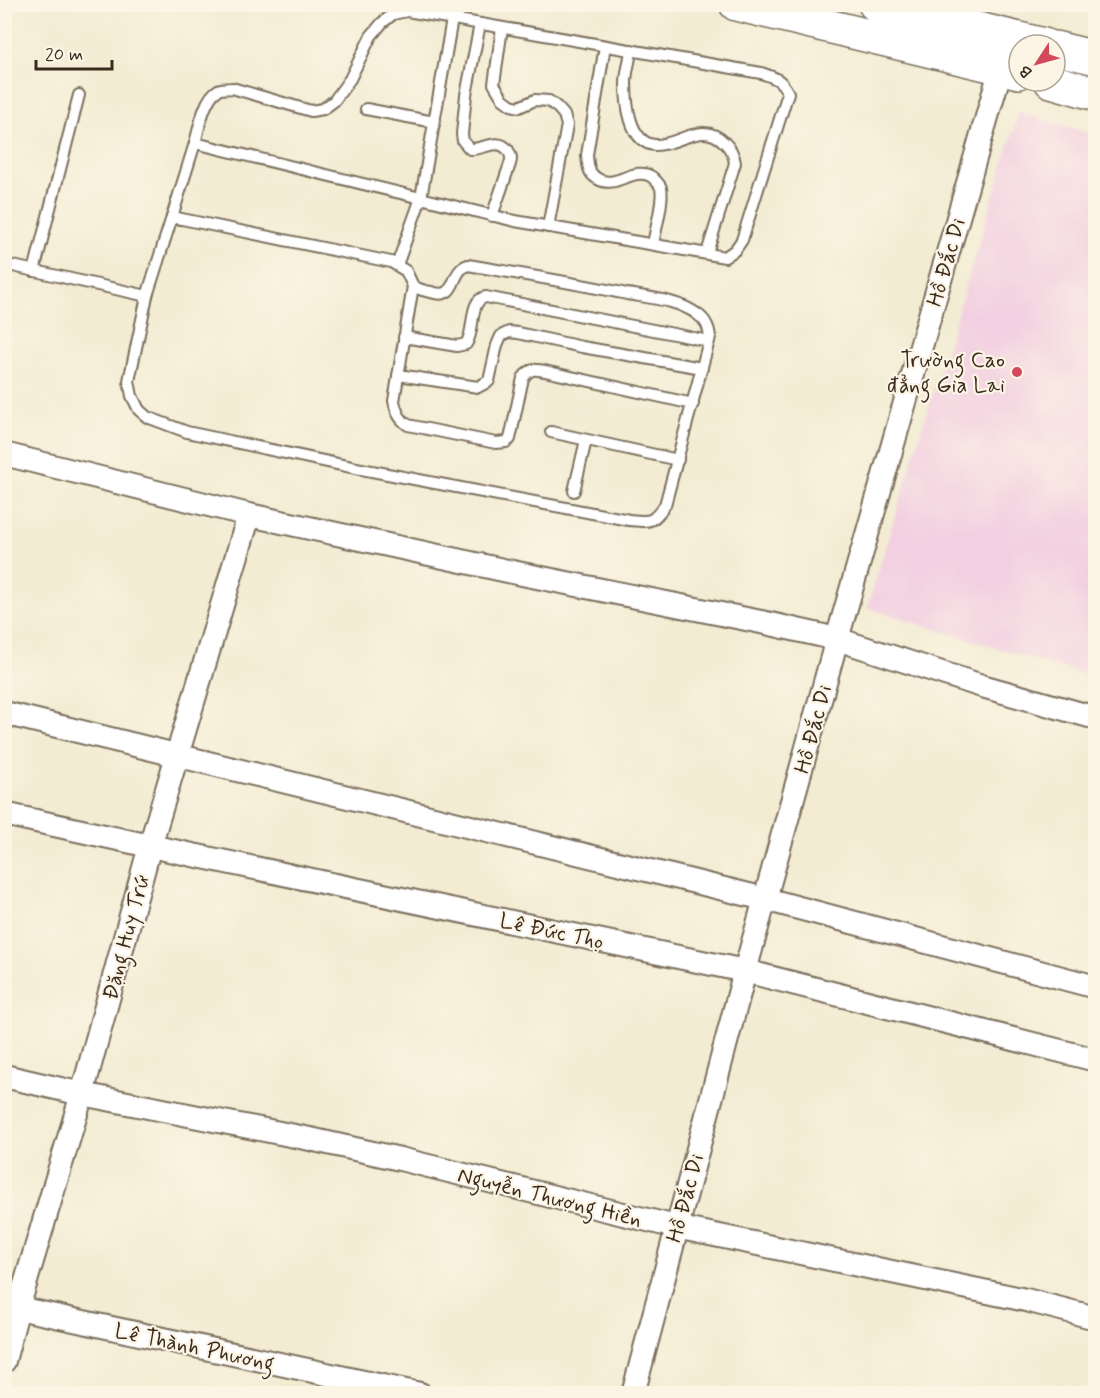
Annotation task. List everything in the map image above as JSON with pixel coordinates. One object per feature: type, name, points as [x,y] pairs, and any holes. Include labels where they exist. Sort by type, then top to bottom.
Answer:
[{"type":"main road","points":[[736,4],[1007,69]]},
{"type":"main road","points":[[876,4],[1007,35]]},
{"type":"main road","points":[[1067,51],[1095,58]]},
{"type":"main road","points":[[1067,86],[1095,94]]},
{"type":"street","name":"Hồ Đắc Di","points":[[633,1394],[745,971],[837,639],[1007,80]]},
{"type":"street","points":[[4,454],[249,515],[837,639],[1095,718]]},
{"type":"street","name":"Đặng Huy Trứ","points":[[4,1361],[11,1306],[82,1094],[150,846],[249,515]]},
{"type":"street","points":[[4,713],[765,899],[1095,987]]},
{"type":"street","name":"Lê Đức Thọ","points":[[4,814],[745,971],[1095,1060]]},
{"type":"street","name":"Nguyễn Thượng Hiền","points":[[4,1076],[82,1094],[310,1139],[676,1227],[1026,1300],[1095,1318]]},
{"type":"street","name":"Lê Thành Phương","points":[[11,1306],[420,1394]]},
{"type":"lane","points":[[195,143],[492,216],[725,257],[735,250],[742,240],[788,93],[784,85],[778,78],[761,73],[407,11],[393,14],[371,36],[350,79],[333,101],[323,108],[311,111],[232,88],[219,89],[211,97],[206,105],[147,296],[129,381],[132,396],[139,410],[147,417],[187,432],[368,471],[629,520],[646,522],[656,518],[665,505],[710,337],[709,327],[704,319],[695,312],[674,303],[468,265],[460,269],[451,288],[444,294],[438,295],[413,286]]},
{"type":"lane","points":[[397,265],[421,198],[452,19]]},
{"type":"lane","points":[[480,24],[466,95],[462,134],[463,141],[470,149],[476,150],[499,144],[503,145],[511,155],[512,159],[492,216]]},
{"type":"lane","points":[[502,28],[494,84],[503,99],[519,107],[535,100],[549,101],[564,115],[567,125],[548,227]]},
{"type":"lane","points":[[605,46],[587,155],[588,169],[594,177],[604,182],[614,182],[632,175],[645,174],[661,187],[661,199],[652,244]]},
{"type":"lane","points":[[632,50],[626,80],[627,108],[634,131],[643,141],[654,145],[667,143],[689,134],[708,134],[720,138],[734,156],[735,163],[707,253]]},
{"type":"lane","points":[[33,270],[79,95]]},
{"type":"lane","points":[[366,109],[434,122]]},
{"type":"lane","points":[[172,217],[391,262],[406,271],[413,286],[394,400],[396,412],[408,425],[496,443],[506,442],[510,439],[523,378],[532,369],[693,404]]},
{"type":"lane","points":[[4,264],[147,296]]},
{"type":"lane","points":[[404,337],[457,346],[466,344],[471,336],[475,305],[478,299],[486,297],[709,341]]},
{"type":"lane","points":[[398,375],[478,387],[486,384],[491,379],[497,345],[501,336],[509,332],[702,369]]},
{"type":"lane","points":[[551,432],[678,460]]},
{"type":"lane","points":[[574,491],[586,440]]},
{"type":"shaded area","name":"Trường Cao đẳng Gia Lai","points":[[1019,112],[1095,135],[1095,678],[867,608]]},
{"type":"place","name":"Trường Cao đẳng Gia Lai","points":[[1017,372]]}]
